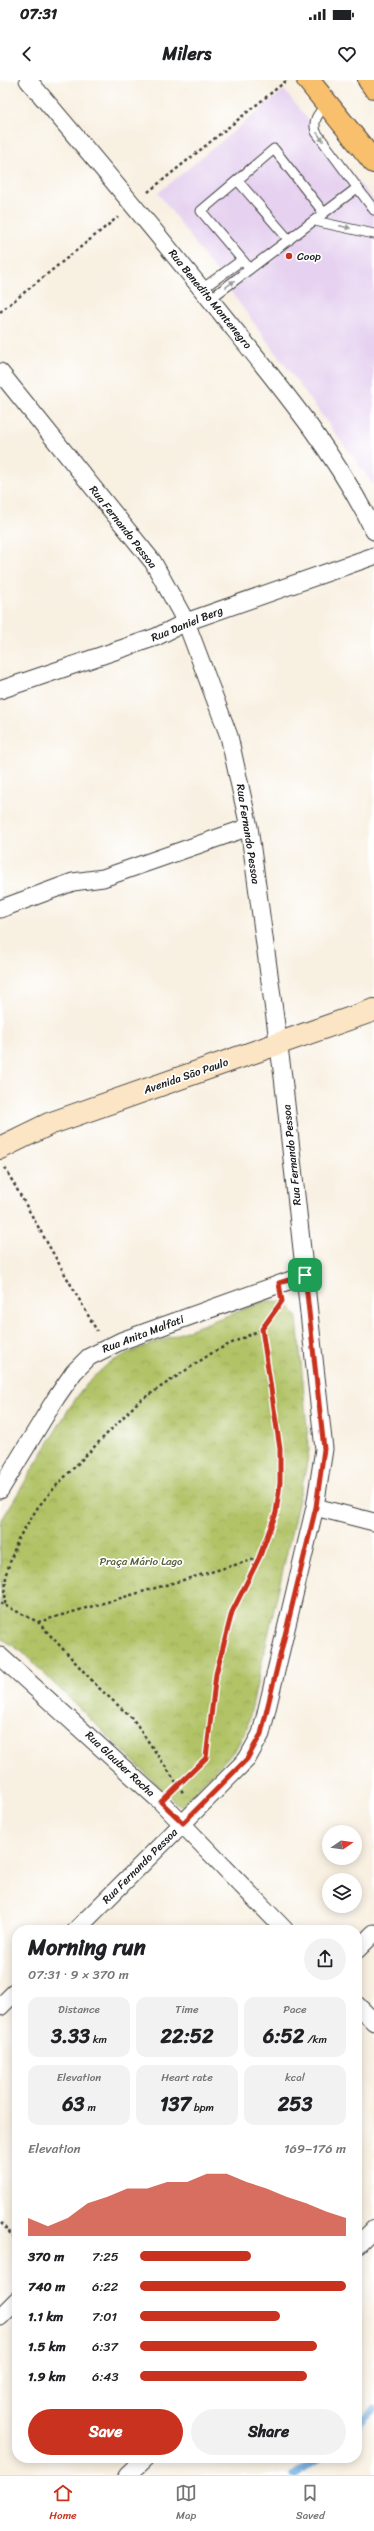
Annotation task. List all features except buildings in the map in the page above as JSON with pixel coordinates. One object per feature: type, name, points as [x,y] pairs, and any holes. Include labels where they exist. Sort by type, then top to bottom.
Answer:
[{"type":"highway","points":[[308,80],[374,162]]},
{"type":"highway","points":[[369,80],[374,87]]},
{"type":"main road","name":"Avenida São Paulo","points":[[2,1157],[49,1124],[374,1010]]},
{"type":"street","name":"Rua Benedito Montenegro","points":[[28,80],[134,204],[291,399],[342,472],[374,531]]},
{"type":"street","name":"Rua Fernando Pessoa","points":[[0,372],[153,562],[186,622],[229,736],[249,827],[278,1044],[324,1449],[316,1507],[261,1734],[247,1759],[81,1925]]},
{"type":"street","name":"Rua Daniel Berg","points":[[0,690],[156,637],[186,622],[374,556]]},
{"type":"street","points":[[0,908],[73,882],[103,878],[249,827]]},
{"type":"street","name":"Rua Anita Malfati","points":[[0,1490],[74,1372],[89,1357],[106,1347],[279,1283],[305,1275]]},
{"type":"street","points":[[316,1507],[374,1522]]},
{"type":"street","name":"Rua Glauber Rocha","points":[[0,1656],[183,1823],[280,1925]]},
{"type":"street","points":[[362,1945],[374,1933]]},
{"type":"street","points":[[0,2007],[12,1995]]},
{"type":"street","points":[[362,2010],[374,2022]]},
{"type":"street","points":[[362,2241],[374,2229]]},
{"type":"street","points":[[0,2317],[12,2305]]},
{"type":"street","points":[[127,2475],[140,2463]]},
{"type":"lane","points":[[327,104],[316,117],[314,125],[316,132],[356,188],[374,210]]},
{"type":"lane","points":[[250,269],[202,211],[274,149],[324,213]]},
{"type":"lane","points":[[238,181],[289,240]]},
{"type":"lane","points":[[206,294],[250,269],[356,188]]},
{"type":"lane","points":[[315,220],[374,234]]},
{"type":"lane","points":[[206,294],[242,260]]},
{"type":"path","points":[[0,312],[288,80]]},
{"type":"path","points":[[2,1157],[106,1347]]},
{"type":"path","points":[[5,1604],[6,1574],[18,1539],[38,1507],[56,1486],[138,1402],[215,1351],[262,1329],[282,1301],[279,1283]]},
{"type":"path","points":[[161,1802],[206,1758],[216,1674],[232,1612],[259,1558],[276,1513],[280,1483],[276,1416],[268,1381],[262,1329]]},
{"type":"path","points":[[38,1622],[259,1558]]},
{"type":"path","points":[[0,1603],[5,1604],[38,1622],[100,1688],[133,1719],[177,1787],[188,1798],[202,1803]]},
{"type":"path","points":[[0,2223],[12,2235]]},
{"type":"shaded area","name":"Coop","points":[[284,90],[374,201],[374,486],[158,193]]},
{"type":"green space","name":"Praça Mário Lago","points":[[266,1301],[286,1303],[289,1305],[297,1318],[309,1449],[306,1468],[247,1728],[235,1750],[180,1807],[22,1652],[0,1637],[0,1523],[70,1407],[87,1383],[108,1364],[130,1352]]},
{"type":"waterway","points":[[362,2421],[374,2409]]},
{"type":"waterway","points":[[294,2475],[312,2463]]},
{"type":"place","name":"Coop","points":[[289,256]]},
{"type":"route","points":[[305,1275],[324,1449],[316,1507],[261,1734],[247,1759],[183,1823],[161,1802],[206,1758],[216,1674],[232,1612],[259,1558],[276,1513],[280,1483],[280,1449],[276,1416],[268,1381],[262,1329],[282,1301],[279,1283],[305,1275]]}]
